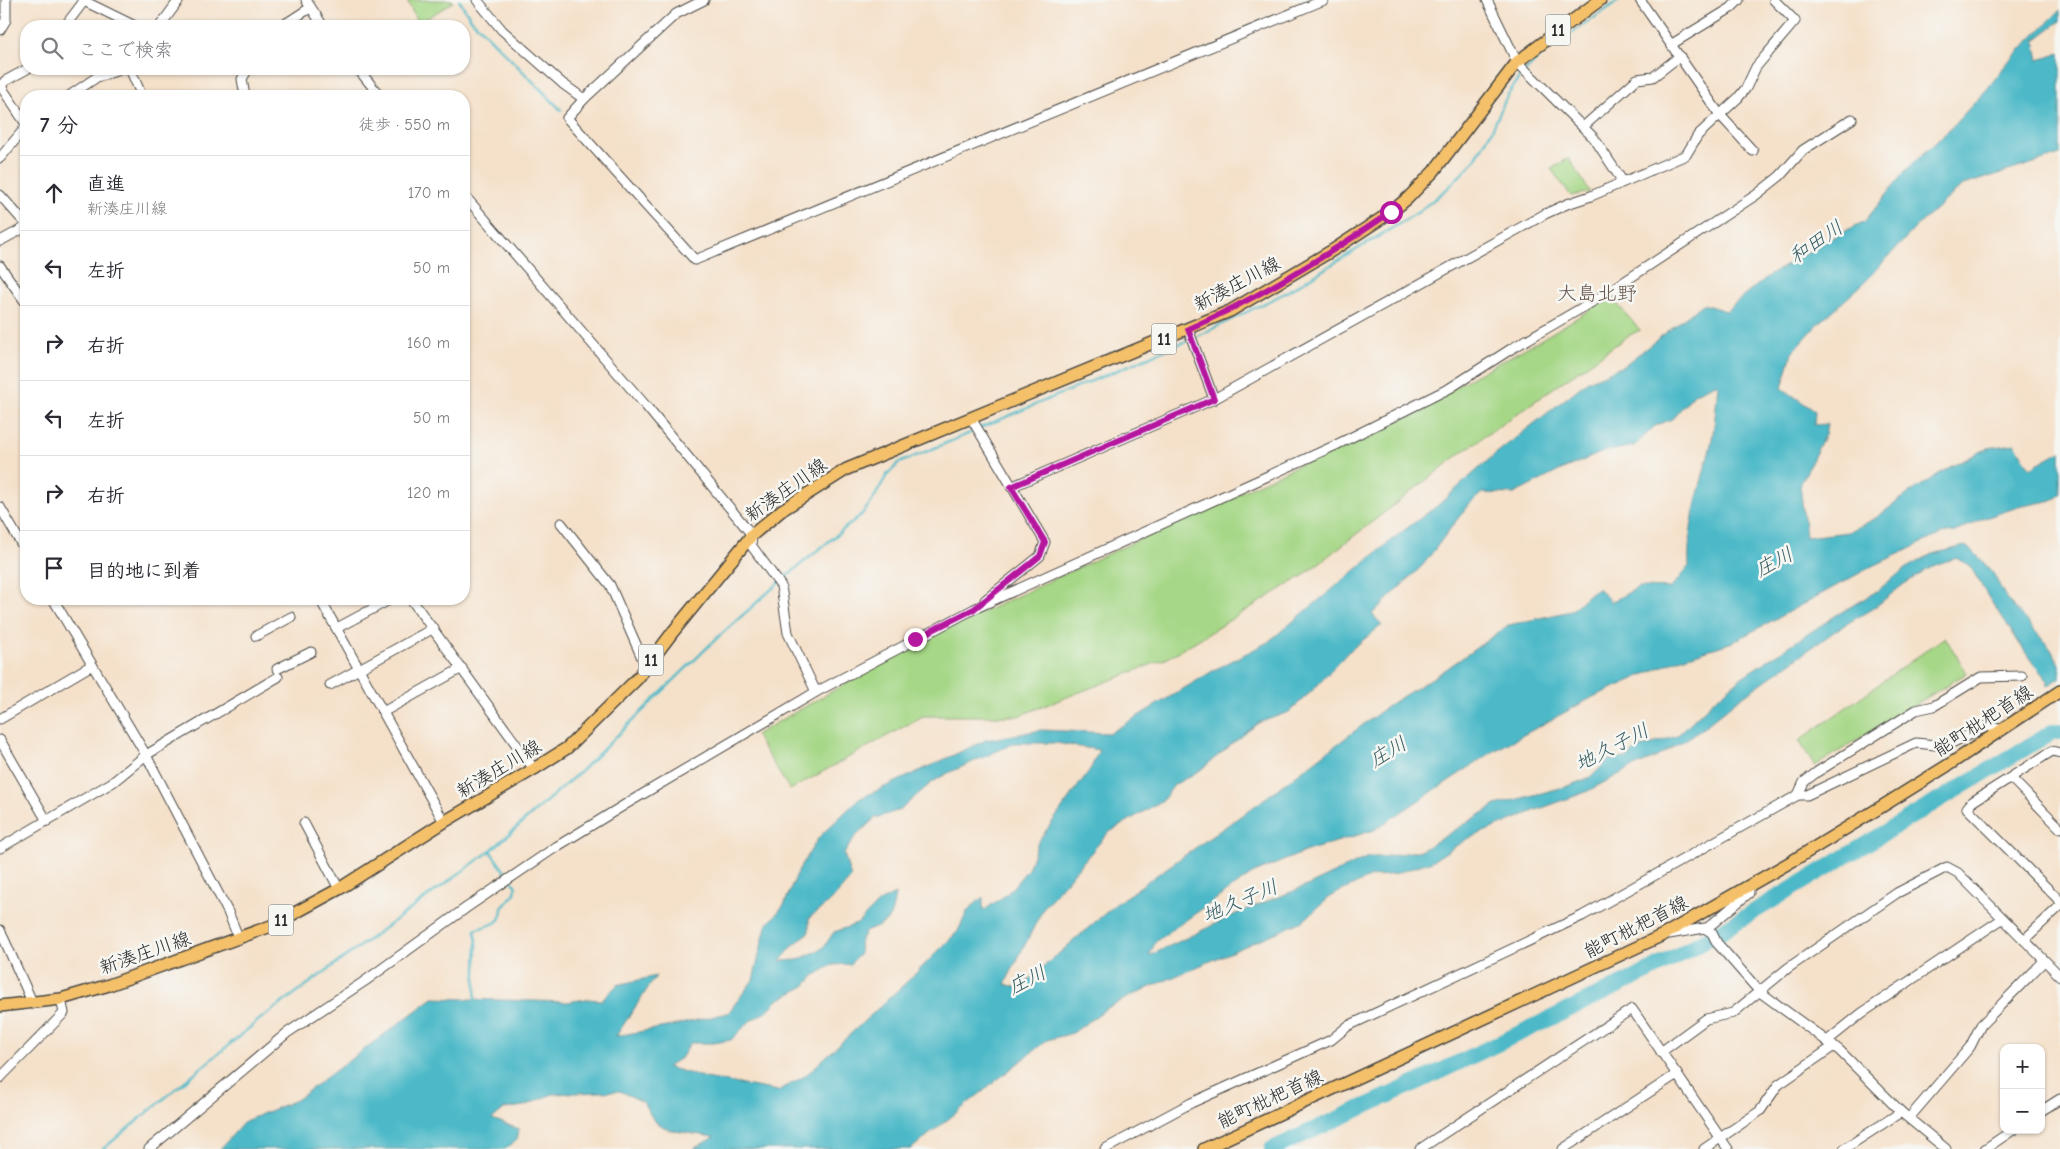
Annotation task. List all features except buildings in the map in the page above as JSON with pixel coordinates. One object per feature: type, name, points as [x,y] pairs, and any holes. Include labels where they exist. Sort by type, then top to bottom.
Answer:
[{"type":"main road","name":"新湊庄川線","points":[[0,1006],[33,1004],[62,999],[109,985],[271,926],[339,889],[444,822],[534,769],[567,748],[638,678],[752,535],[797,500],[847,469],[1188,329],[1230,310],[1271,288],[1391,212],[1408,198],[1434,171],[1517,62],[1600,0]]},
{"type":"main road","name":"能町枇杷首線","points":[[1204,1149],[1663,935],[1881,807],[2004,730],[2060,691]]},
{"type":"street","points":[[0,30],[6,20],[6,0]]},
{"type":"street","points":[[164,20],[179,0]]},
{"type":"street","points":[[477,0],[502,30],[584,100]]},
{"type":"street","points":[[704,0],[676,14],[567,118],[695,260],[1324,0]]},
{"type":"street","points":[[1487,0],[1517,62],[1594,138],[1623,182]]},
{"type":"street","points":[[1640,0],[1720,115],[1753,151]]},
{"type":"street","points":[[1672,44],[1731,8],[1739,0]]},
{"type":"street","points":[[1011,487],[1214,399],[1545,214],[1686,155],[1698,135],[1738,98],[1746,88],[1756,67],[1796,21],[1774,0]]},
{"type":"street","points":[[70,20],[85,1],[123,20]]},
{"type":"street","points":[[289,20],[308,4],[319,20]]},
{"type":"street","points":[[1583,127],[1637,79],[1653,76],[1680,56]]},
{"type":"street","points":[[20,73],[5,81],[1,87],[20,116]]},
{"type":"street","points":[[77,90],[104,75]]},
{"type":"street","points":[[133,75],[139,90]]},
{"type":"street","points":[[244,90],[242,80],[245,75]]},
{"type":"street","points":[[363,75],[375,90]]},
{"type":"street","points":[[149,1149],[287,1033],[365,981],[466,908],[556,847],[626,804],[816,692],[974,609],[1334,446],[1450,388],[1511,349],[1604,295],[1756,195],[1780,176],[1803,150],[1852,119]]},
{"type":"street","points":[[0,158],[20,133]]},
{"type":"street","points":[[0,196],[20,219]]},
{"type":"street","points":[[470,202],[646,406],[752,535],[751,545],[779,583],[788,633],[816,692]]},
{"type":"street","points":[[0,241],[20,229]]},
{"type":"street","points":[[0,266],[20,294]]},
{"type":"street","points":[[1188,329],[1214,399]]},
{"type":"street","points":[[971,418],[1045,542],[1040,556],[974,609]]},
{"type":"street","points":[[0,507],[20,542]]},
{"type":"street","points":[[560,523],[610,585],[646,667]]},
{"type":"street","points":[[56,605],[146,755],[228,912],[238,939]]},
{"type":"street","points":[[324,605],[444,822]]},
{"type":"street","points":[[337,628],[380,605]]},
{"type":"street","points":[[416,605],[534,769]]},
{"type":"street","points":[[256,636],[291,617]]},
{"type":"street","points":[[330,685],[434,628]]},
{"type":"street","points":[[0,848],[113,782],[146,755],[311,652]]},
{"type":"street","points":[[0,719],[92,666]]},
{"type":"street","points":[[383,712],[462,668]]},
{"type":"street","points":[[1798,796],[1804,782],[1817,772],[1916,710],[1934,706],[1981,677],[2022,676]]},
{"type":"street","points":[[1105,1149],[1192,1103],[1331,1040],[1348,1026],[1582,916],[1798,796],[1807,795],[1916,743],[1945,746],[1988,726],[2004,730]]},
{"type":"street","points":[[0,740],[47,821]]},
{"type":"street","points":[[2060,753],[2052,751],[1972,802],[1966,808],[2060,902]]},
{"type":"street","points":[[2010,778],[2060,828]]},
{"type":"street","points":[[304,823],[339,889]]},
{"type":"street","points":[[1661,1052],[1706,1019],[1733,1013],[1788,968],[1897,894],[1947,868],[1958,873],[2060,976]]},
{"type":"street","points":[[1706,929],[1749,893],[1748,886]]},
{"type":"street","points":[[2024,940],[2060,906]]},
{"type":"street","points":[[1704,1149],[1760,1111],[1778,1085],[1830,1044],[1862,1013],[2002,919]]},
{"type":"street","points":[[1663,935],[1705,928],[1712,933],[1717,943],[1760,992],[1830,1044],[1901,1112],[1946,1149]]},
{"type":"street","points":[[0,930],[33,1004]]},
{"type":"street","points":[[1909,1118],[1970,1047],[1981,1024],[2044,960]]},
{"type":"street","points":[[0,1078],[64,1013],[62,999]]},
{"type":"street","points":[[1422,1148],[1632,1009],[1728,1149]]},
{"type":"street","points":[[1563,1149],[1677,1074]]},
{"type":"street","points":[[2045,1108],[2060,1099]]},
{"type":"street","points":[[1844,1149],[1901,1112]]},
{"type":"street","points":[[1985,1149],[2007,1134]]},
{"type":"green space","points":[[407,0],[452,0],[453,2],[424,20],[416,20]]},
{"type":"green space","points":[[1569,158],[1590,192],[1571,196],[1551,169]]},
{"type":"green space","points":[[1611,297],[1640,330],[1628,336],[1465,450],[1301,577],[1168,658],[1018,716],[923,716],[790,790],[755,735],[921,641],[1389,423],[1540,340]]},
{"type":"green space","points":[[1945,637],[1967,673],[1815,766],[1799,741]]},
{"type":"water","name":"庄川","points":[[2060,10],[2060,21],[2035,40],[2039,60],[2060,53],[2060,155],[1963,185],[1917,226],[1865,282],[1816,326],[1792,353],[1782,388],[1815,411],[1814,425],[1827,424],[1825,434],[1800,485],[1806,537],[1848,532],[1876,518],[1902,498],[1948,468],[1988,448],[2015,444],[2030,468],[2060,451],[2060,495],[2053,500],[2018,507],[1982,519],[1955,532],[1941,534],[1869,568],[1733,642],[1679,659],[1593,697],[1494,751],[1374,830],[1304,852],[1252,874],[1156,941],[1149,956],[1242,911],[1309,885],[1368,857],[1383,857],[1422,850],[1496,805],[1568,786],[1591,777],[1608,760],[1627,758],[1637,749],[1677,736],[1713,701],[1742,677],[1877,591],[1906,568],[1932,554],[1965,546],[1974,552],[1993,573],[2006,598],[2050,648],[2060,664],[2060,678],[2047,686],[2048,681],[2032,662],[1990,600],[1970,566],[1957,558],[1937,564],[1904,584],[1875,607],[1838,629],[1735,702],[1698,732],[1655,758],[1631,768],[1586,792],[1467,839],[1432,861],[1394,874],[1371,877],[1331,896],[1303,921],[1139,992],[1107,1008],[1073,1033],[1047,1040],[911,1149],[693,1149],[714,1137],[669,1130],[654,1121],[643,1102],[620,1091],[553,1094],[524,1106],[504,1109],[492,1119],[519,1129],[517,1140],[505,1149],[220,1149],[245,1121],[296,1100],[433,998],[567,1002],[586,999],[602,1000],[617,985],[656,976],[616,1036],[728,1013],[753,980],[766,926],[784,905],[799,869],[819,837],[859,799],[986,740],[1041,730],[1110,733],[1216,669],[1268,642],[1403,531],[1437,506],[1494,455],[1588,381],[1623,366],[1703,304],[1726,311],[1767,277],[1824,242],[1865,221],[1906,170],[1949,130],[1988,88],[2007,63]],"holes":[[[1718,383],[1712,441],[1692,521],[1689,566],[1671,588],[1639,587],[1611,602],[1598,588],[1571,611],[1509,625],[1442,672],[1392,703],[1259,803],[1117,903],[1019,988],[1005,984],[1044,907],[1108,833],[1163,800],[1174,785],[1199,771],[1258,723],[1289,712],[1314,689],[1348,652],[1382,625],[1372,614],[1423,565],[1468,505],[1482,493],[1514,494],[1563,469],[1603,452],[1634,446],[1655,426],[1672,419],[1695,393]],[[1015,743],[1056,743],[1099,750],[1091,768],[1038,842],[1028,869],[1007,894],[983,911],[983,897],[968,910],[958,931],[912,977],[805,1076],[778,1091],[706,1078],[667,1067],[682,1057],[690,1043],[714,1043],[731,1040],[750,1021],[766,1012],[778,1000],[805,986],[815,975],[832,965],[850,964],[860,954],[859,943],[865,932],[880,926],[888,919],[895,894],[879,902],[857,924],[834,932],[823,948],[798,960],[780,961],[809,932],[809,918],[831,901],[851,878],[844,854],[854,838],[875,818],[900,810],[931,783],[946,774]]]},
{"type":"waterway","points":[[459,0],[471,19],[561,110]]},
{"type":"waterway","points":[[1194,338],[1285,293],[1417,213],[1448,188],[1474,161],[1492,130],[1507,96],[1519,78],[1543,53],[1620,0]]},
{"type":"waterway","points":[[980,428],[1189,340]]},
{"type":"waterway","points":[[103,1149],[259,1020],[490,851],[583,769],[716,639],[783,579],[861,515],[871,503],[887,475],[899,463],[975,431]]},
{"type":"waterway","name":"地久子川","points":[[1272,1149],[1418,1082],[1651,970],[1720,932],[2052,732],[2060,732]]},
{"type":"waterway","points":[[490,851],[508,876]]},
{"type":"waterway","points":[[475,1000],[477,942],[475,930],[494,924],[500,918],[502,908],[515,893],[516,887],[511,880]]},
{"type":"district","name":"大島北野","points":[[1597,293]]},
{"type":"route","points":[[915,639],[974,609],[1040,556],[1045,542],[1011,487],[1214,399],[1188,329],[1230,310],[1271,288],[1391,212]]},
{"type":"water label","name":"和田川","points":[[1816,242]]}]
